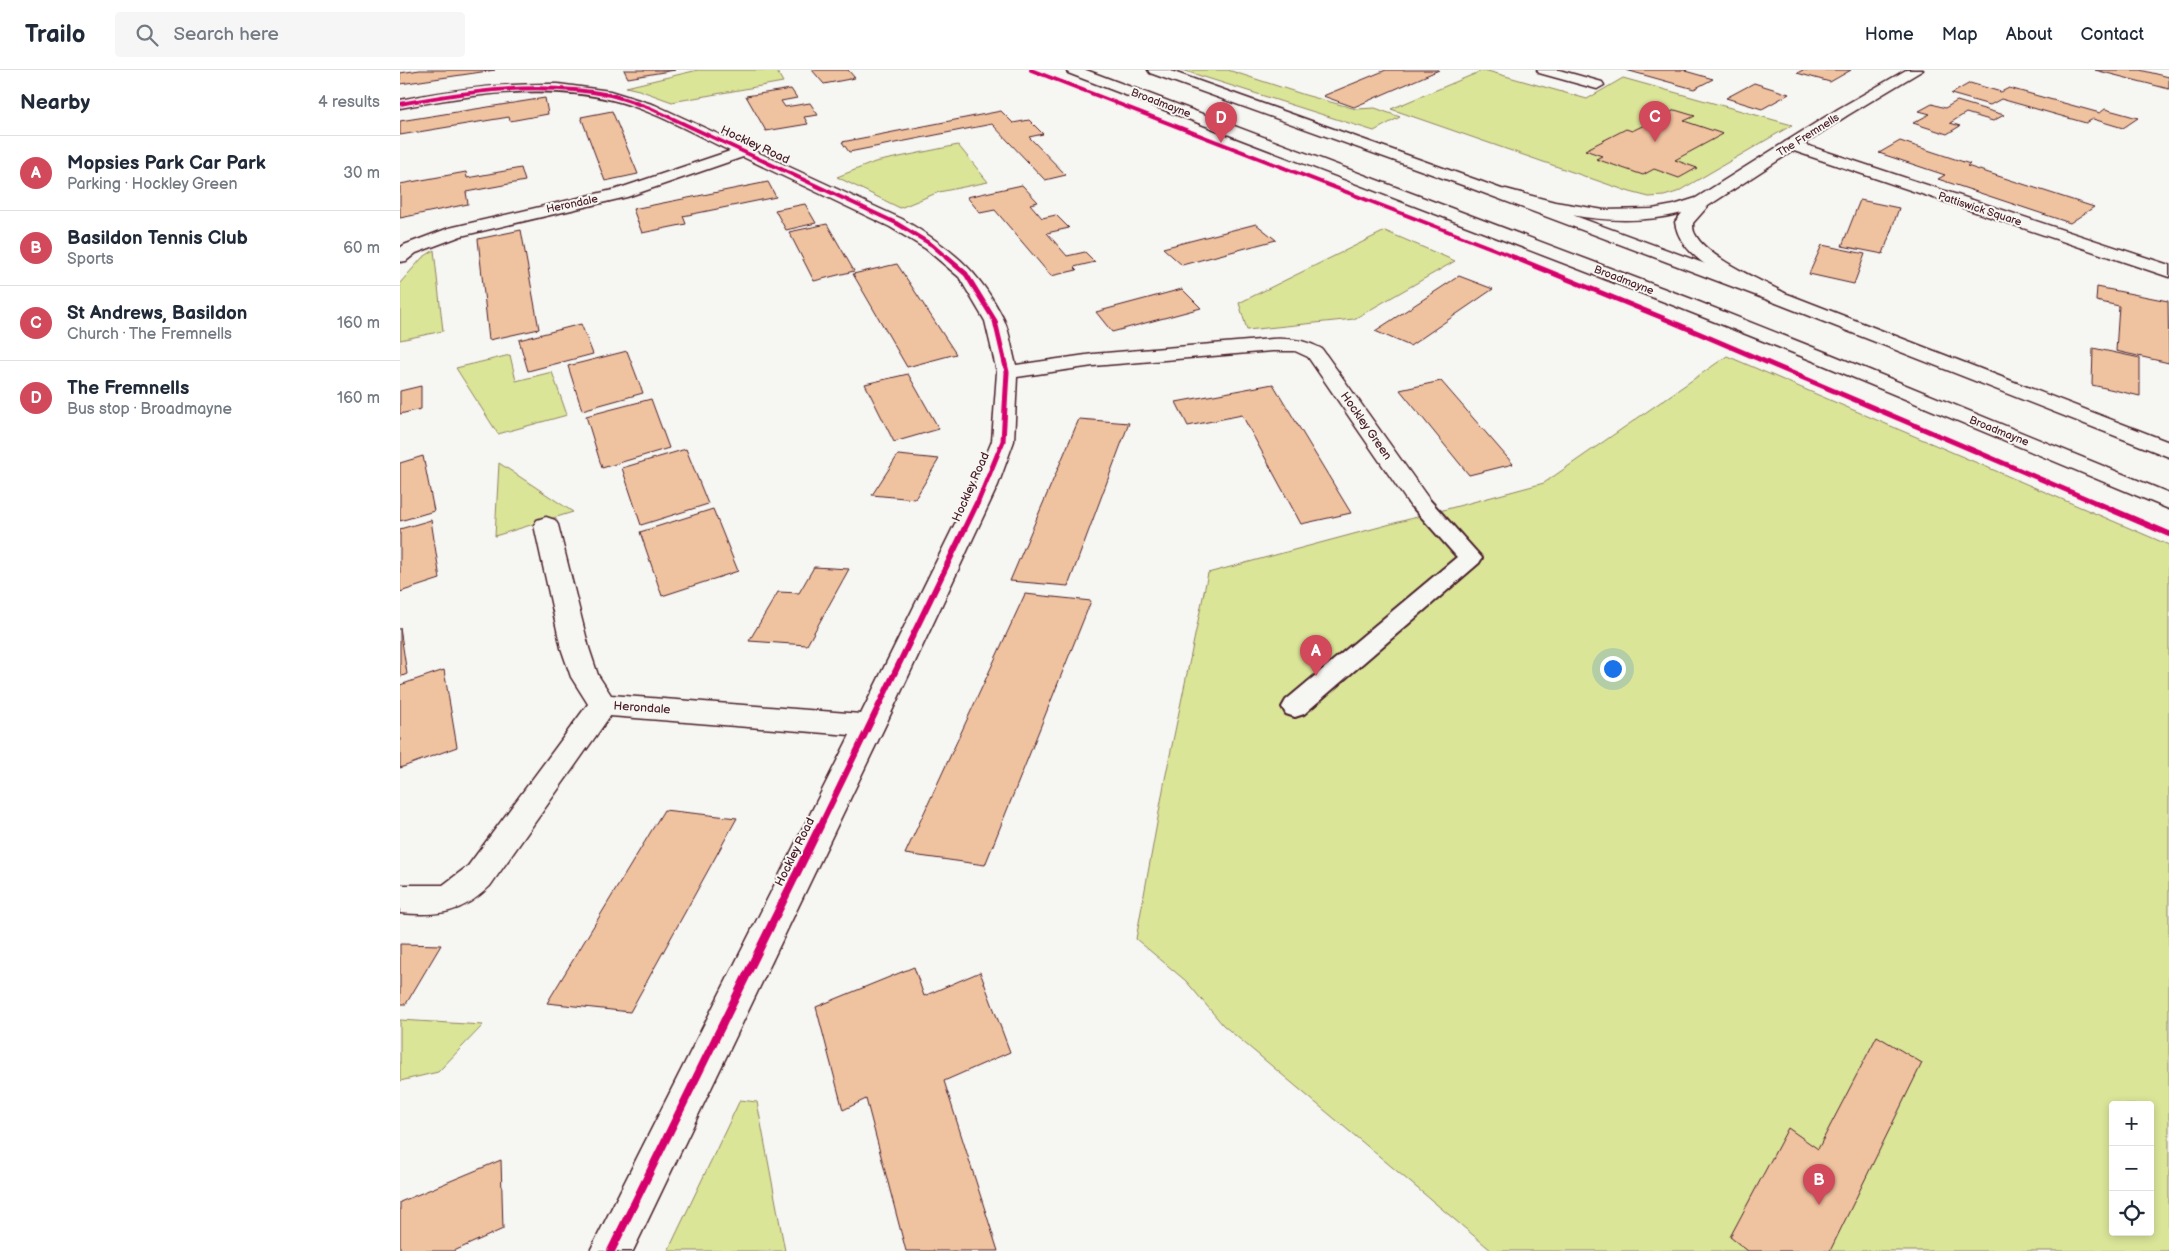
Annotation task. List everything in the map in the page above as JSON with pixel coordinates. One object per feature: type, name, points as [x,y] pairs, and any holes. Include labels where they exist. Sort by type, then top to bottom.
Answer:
[{"type":"street","name":"Broadmayne","points":[[1073,70],[1682,302],[1828,360],[2169,502]]},
{"type":"street","points":[[1156,70],[1782,299],[2169,450]]},
{"type":"street","points":[[1544,70],[1597,85]]},
{"type":"street","name":"The Fremnells","points":[[1471,184],[1527,200],[1580,212],[1609,215],[1657,215],[1679,210],[1702,202],[1791,145],[1916,70]]},
{"type":"street","name":"Hockley Road","points":[[400,104],[534,82],[565,90],[610,95],[650,108],[896,222],[932,245],[966,274],[996,321],[1007,372],[1003,441],[989,476],[870,726],[611,1251]]},
{"type":"street","name":"Pattiswick Square","points":[[1791,145],[2169,271]]},
{"type":"street","name":"Herondale","points":[[400,257],[410,249],[455,232],[621,193],[744,152]]},
{"type":"street","name":"The Fremnells","points":[[1702,202],[1684,222],[1685,234],[1696,248],[1720,265],[1782,299]]},
{"type":"street","name":"Hockley Green","points":[[1007,372],[1123,358],[1272,345],[1290,344],[1305,346],[1315,354],[1419,502]]},
{"type":"street","name":"Herondale","points":[[546,525],[576,648],[585,677],[603,705],[870,726]]},
{"type":"street","points":[[400,899],[443,901],[465,891],[479,876],[603,705]]},
{"type":"lane","name":"Hockley Green","points":[[1295,707],[1471,558],[1419,502]]},
{"type":"green space","points":[[698,70],[776,70],[783,82],[672,102],[626,87]]},
{"type":"green space","points":[[1182,70],[1228,70],[1356,109],[1375,108],[1400,117],[1374,131]]},
{"type":"green space","points":[[1484,70],[1587,99],[1623,78],[1792,125],[1677,192],[1664,196],[1649,197],[1391,109]]},
{"type":"green space","points":[[958,145],[988,182],[939,192],[900,208],[837,177],[875,162]]},
{"type":"green space","points":[[1385,231],[1455,261],[1354,319],[1247,330],[1239,303]]},
{"type":"green space","points":[[434,250],[443,331],[400,340],[400,283],[422,258]]},
{"type":"green space","points":[[510,355],[516,381],[552,372],[567,415],[498,434],[456,368]]},
{"type":"green space","points":[[1727,356],[2169,545],[2169,1251],[1492,1251],[1223,1025],[1186,981],[1136,939],[1165,779],[1208,573],[1544,483]]},
{"type":"green space","points":[[499,463],[573,512],[495,536]]},
{"type":"green space","points":[[400,1020],[483,1025],[438,1072],[400,1081]]},
{"type":"green space","points":[[740,1100],[757,1102],[785,1251],[668,1251]]},
{"type":"building","points":[[420,70],[495,70],[400,84],[400,73]]},
{"type":"building","points":[[624,70],[675,70],[628,78]]},
{"type":"building","points":[[812,70],[848,70],[855,78],[824,84]]},
{"type":"building","points":[[1386,70],[1439,70],[1354,107],[1323,96]]},
{"type":"building","points":[[1626,70],[1687,70],[1685,71],[1713,79],[1694,89]]},
{"type":"building","points":[[1803,70],[1851,70],[1830,82],[1797,73]]},
{"type":"building","points":[[2095,70],[2140,70],[2169,77],[2169,89]]},
{"type":"building","points":[[1754,83],[1789,94],[1762,109],[1726,98]]},
{"type":"building","points":[[1970,83],[2001,92],[2009,88],[2100,113],[2105,109],[2138,118],[2123,128],[2093,119],[2086,123],[2001,99],[1990,105],[1951,94]]},
{"type":"building","points":[[791,89],[797,98],[781,101],[785,107],[810,103],[818,115],[804,117],[808,124],[766,131],[746,96]]},
{"type":"building","points":[[545,98],[548,114],[510,121],[509,117],[400,135],[400,121]]},
{"type":"building","points":[[1957,101],[2004,115],[1993,121],[1966,113],[1950,123],[1960,126],[1947,134],[1913,123],[1930,114],[1919,111],[1932,104],[1945,108]]},
{"type":"building","points":[[1675,110],[1695,116],[1684,121],[1723,134],[1675,160],[1697,168],[1679,178],[1654,169],[1643,175],[1596,159],[1602,156],[1585,150],[1626,129],[1632,131]]},
{"type":"building","points":[[612,111],[638,174],[605,181],[581,117]]},
{"type":"building","points":[[1001,111],[1013,123],[1029,120],[1043,134],[1029,137],[1066,175],[1045,180],[992,124],[849,152],[842,142]]},
{"type":"building","points":[[1900,141],[1970,164],[1967,166],[2094,207],[2070,223],[1938,179],[1945,175],[1879,153]]},
{"type":"building","points":[[521,168],[525,181],[466,192],[468,204],[400,218],[400,184],[466,172],[467,178]]},
{"type":"building","points":[[768,182],[776,197],[683,216],[686,224],[642,233],[633,209]]},
{"type":"building","points":[[1022,185],[1038,202],[1030,204],[1042,218],[1056,215],[1069,228],[1047,233],[1067,256],[1085,252],[1095,262],[1074,267],[1077,270],[1051,276],[995,210],[980,213],[967,197]]},
{"type":"building","points":[[1860,200],[1899,208],[1883,254],[1842,246]]},
{"type":"building","points":[[805,204],[816,223],[786,230],[775,210]]},
{"type":"building","points":[[827,224],[854,271],[814,281],[789,232]]},
{"type":"building","points":[[1256,224],[1276,240],[1182,265],[1163,248]]},
{"type":"building","points":[[521,230],[539,329],[489,340],[478,239]]},
{"type":"building","points":[[1822,245],[1865,254],[1854,284],[1809,274]]},
{"type":"building","points":[[897,264],[956,354],[907,367],[853,274]]},
{"type":"building","points":[[1459,276],[1493,289],[1410,346],[1375,331]]},
{"type":"building","points":[[2097,287],[2168,301],[2169,363],[2116,351],[2119,306],[2096,301]]},
{"type":"building","points":[[1182,289],[1201,308],[1112,332],[1096,312]]},
{"type":"building","points":[[581,324],[593,354],[528,371],[519,340]]},
{"type":"building","points":[[2093,348],[2140,358],[2140,396],[2092,385]]},
{"type":"building","points":[[627,351],[643,393],[582,410],[568,366]]},
{"type":"building","points":[[908,374],[939,429],[894,442],[865,384]]},
{"type":"building","points":[[1441,381],[1513,464],[1469,475],[1400,390]]},
{"type":"building","points":[[1273,384],[1351,513],[1301,524],[1242,415],[1188,426],[1176,402]]},
{"type":"building","points":[[421,386],[421,409],[400,414],[400,391]]},
{"type":"building","points":[[651,399],[669,448],[602,468],[586,416]]},
{"type":"building","points":[[1079,419],[1129,423],[1068,586],[1010,581]]},
{"type":"building","points":[[686,449],[708,504],[641,525],[622,468]]},
{"type":"building","points":[[898,455],[939,459],[915,499],[872,495]]},
{"type":"building","points":[[423,456],[434,511],[400,521],[400,463]]},
{"type":"building","points":[[713,509],[738,571],[662,596],[640,532]]},
{"type":"building","points":[[431,520],[440,579],[400,592],[400,529]]},
{"type":"building","points":[[814,567],[849,569],[807,645],[749,641],[778,592],[799,593]]},
{"type":"building","points":[[1025,594],[1091,601],[985,865],[905,854]]},
{"type":"building","points":[[400,628],[407,674],[400,677]]},
{"type":"building","points":[[444,670],[457,747],[400,768],[400,685]]},
{"type":"building","points":[[664,810],[737,818],[630,1012],[547,1003]]},
{"type":"building","points":[[400,944],[441,945],[406,1004],[400,1004]]},
{"type":"building","points":[[914,967],[924,996],[980,972],[1010,1052],[944,1081],[998,1251],[906,1251],[866,1099],[843,1110],[816,1007]]},
{"type":"building","points":[[1877,1036],[1922,1063],[1830,1251],[1748,1251],[1730,1237],[1788,1128],[1818,1149]]},
{"type":"building","points":[[501,1160],[503,1229],[454,1251],[400,1251],[400,1202]]},
{"type":"cycle path","points":[[1031,70],[1519,259],[1663,318],[2169,534]]},
{"type":"cycle path","points":[[400,104],[478,91],[531,88],[584,91],[610,95],[650,108],[896,223],[932,245],[966,274],[995,321],[1007,372],[1003,441],[986,485],[611,1251]]},
{"type":"place","name":"St Andrews, Basildon","points":[[1655,142]]},
{"type":"place","name":"The Fremnells","points":[[1221,143]]},
{"type":"place","name":"Mopsies Park Car Park","points":[[1316,676]]},
{"type":"place","name":"Basildon Tennis Club","points":[[1819,1205]]}]
